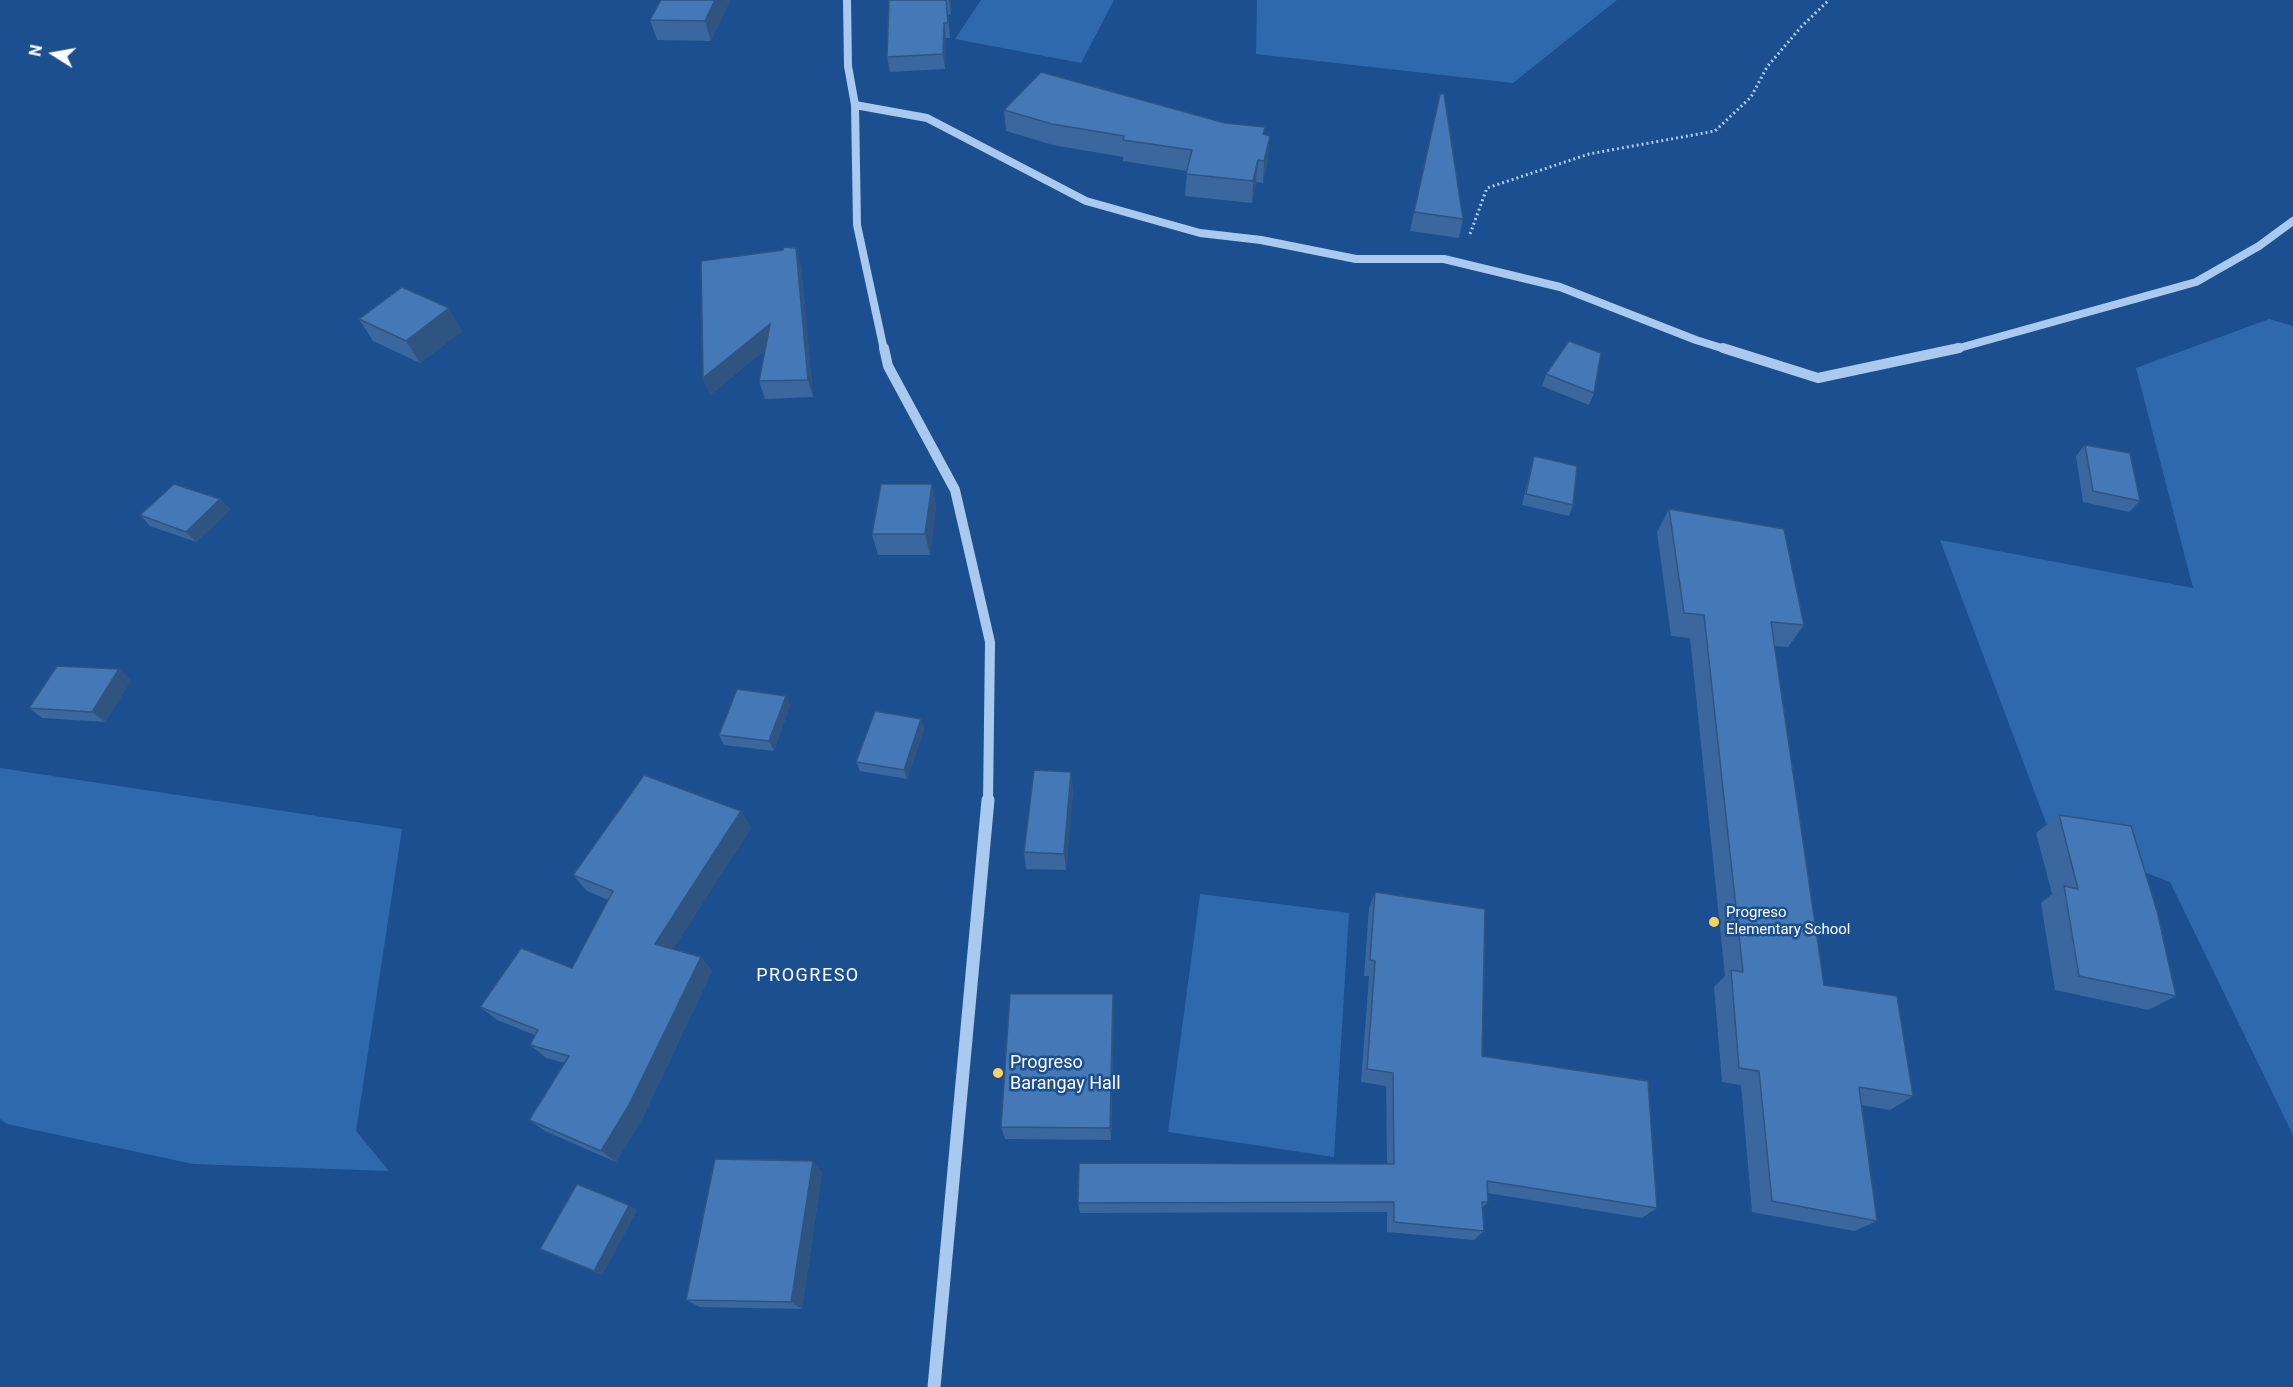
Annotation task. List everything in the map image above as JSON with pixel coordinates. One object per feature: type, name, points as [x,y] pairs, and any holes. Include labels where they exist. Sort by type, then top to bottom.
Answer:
[{"type":"street","points":[[847,0],[848,66],[855,105],[857,225],[888,366],[956,490],[990,642],[988,809],[934,1387]]},
{"type":"street","points":[[855,105],[927,118],[1086,201],[1200,233],[1261,240],[1356,259],[1444,259],[1560,287],[1696,340],[1818,378],[1975,345],[2196,282],[2259,246],[2293,221]]},
{"type":"path","points":[[1444,259],[1471,233],[1487,188],[1589,154],[1714,131],[1751,97],[1767,67],[1801,27],[1829,0]]},
{"type":"shaded area","points":[[981,0],[1114,0],[1081,63],[955,39]]},
{"type":"shaded area","points":[[1257,0],[1617,0],[1513,83],[1256,54]]},
{"type":"shaded area","points":[[2269,319],[2293,326],[2293,1135],[2170,882],[2051,836],[1940,540],[2193,588],[2136,368]]},
{"type":"shaded area","points":[[0,768],[402,829],[356,1131],[389,1171],[193,1164],[7,1124],[0,1119]]},
{"type":"shaded area","points":[[1200,894],[1349,913],[1334,1157],[1168,1132]]},
{"type":"building","points":[[661,0],[715,0],[705,21],[650,20]]},
{"type":"building","points":[[889,0],[946,0],[948,23],[944,23],[943,54],[887,57]]},
{"type":"building","points":[[1041,72],[1225,123],[1265,127],[1263,134],[1270,136],[1264,161],[1258,160],[1253,181],[1186,174],[1192,150],[1123,140],[1124,136],[1052,124],[1004,110]]},
{"type":"building","points":[[1440,94],[1444,94],[1463,219],[1414,212]]},
{"type":"building","points":[[784,247],[796,248],[808,380],[759,381],[770,324],[703,378],[701,261],[783,250]]},
{"type":"building","points":[[402,287],[449,308],[406,341],[359,319]]},
{"type":"building","points":[[1569,341],[1601,353],[1594,393],[1546,374]]},
{"type":"building","points":[[2085,445],[2130,453],[2140,501],[2093,491]]},
{"type":"building","points":[[1534,456],[1577,466],[1573,505],[1526,494]]},
{"type":"building","points":[[174,484],[220,499],[186,532],[140,515]]},
{"type":"building","points":[[881,484],[932,484],[925,534],[872,534]]},
{"type":"building","points":[[1669,509],[1784,529],[1804,625],[1771,622],[1824,985],[1897,996],[1913,1096],[1859,1087],[1877,1221],[1772,1201],[1759,1071],[1739,1068],[1731,970],[1743,972],[1704,615],[1684,613]]},
{"type":"building","points":[[57,666],[119,669],[92,712],[29,708]]},
{"type":"building","points":[[737,689],[786,696],[769,741],[719,735]]},
{"type":"building","points":[[875,711],[921,719],[904,770],[856,762]]},
{"type":"building","points":[[1034,770],[1071,772],[1064,854],[1024,852]]},
{"type":"building","points":[[644,775],[741,811],[655,944],[701,957],[629,1105],[601,1151],[529,1120],[569,1056],[530,1045],[538,1030],[480,1007],[521,948],[572,968],[613,891],[573,875]]},
{"type":"building","points":[[2059,815],[2131,826],[2157,911],[2176,996],[2079,976],[2064,886],[2078,889]]},
{"type":"building","points":[[1375,892],[1485,909],[1482,1056],[1648,1081],[1657,1208],[1487,1181],[1488,1202],[1482,1202],[1484,1231],[1394,1222],[1394,1202],[1078,1203],[1079,1163],[1394,1164],[1393,1073],[1367,1069],[1375,961],[1370,960]]},
{"type":"building","points":[[1010,994],[1113,994],[1110,1128],[1001,1127]]},
{"type":"building","points":[[715,1159],[813,1161],[791,1302],[686,1300]]},
{"type":"building","points":[[577,1184],[629,1205],[594,1271],[540,1249]]},
{"type":"place","name":"Progreso Elementary School","points":[[1714,922]]},
{"type":"place","name":"Progreso Barangay Hall","points":[[998,1073]]},
{"type":"district","name":"PROGRESO","points":[[808,976]]}]
